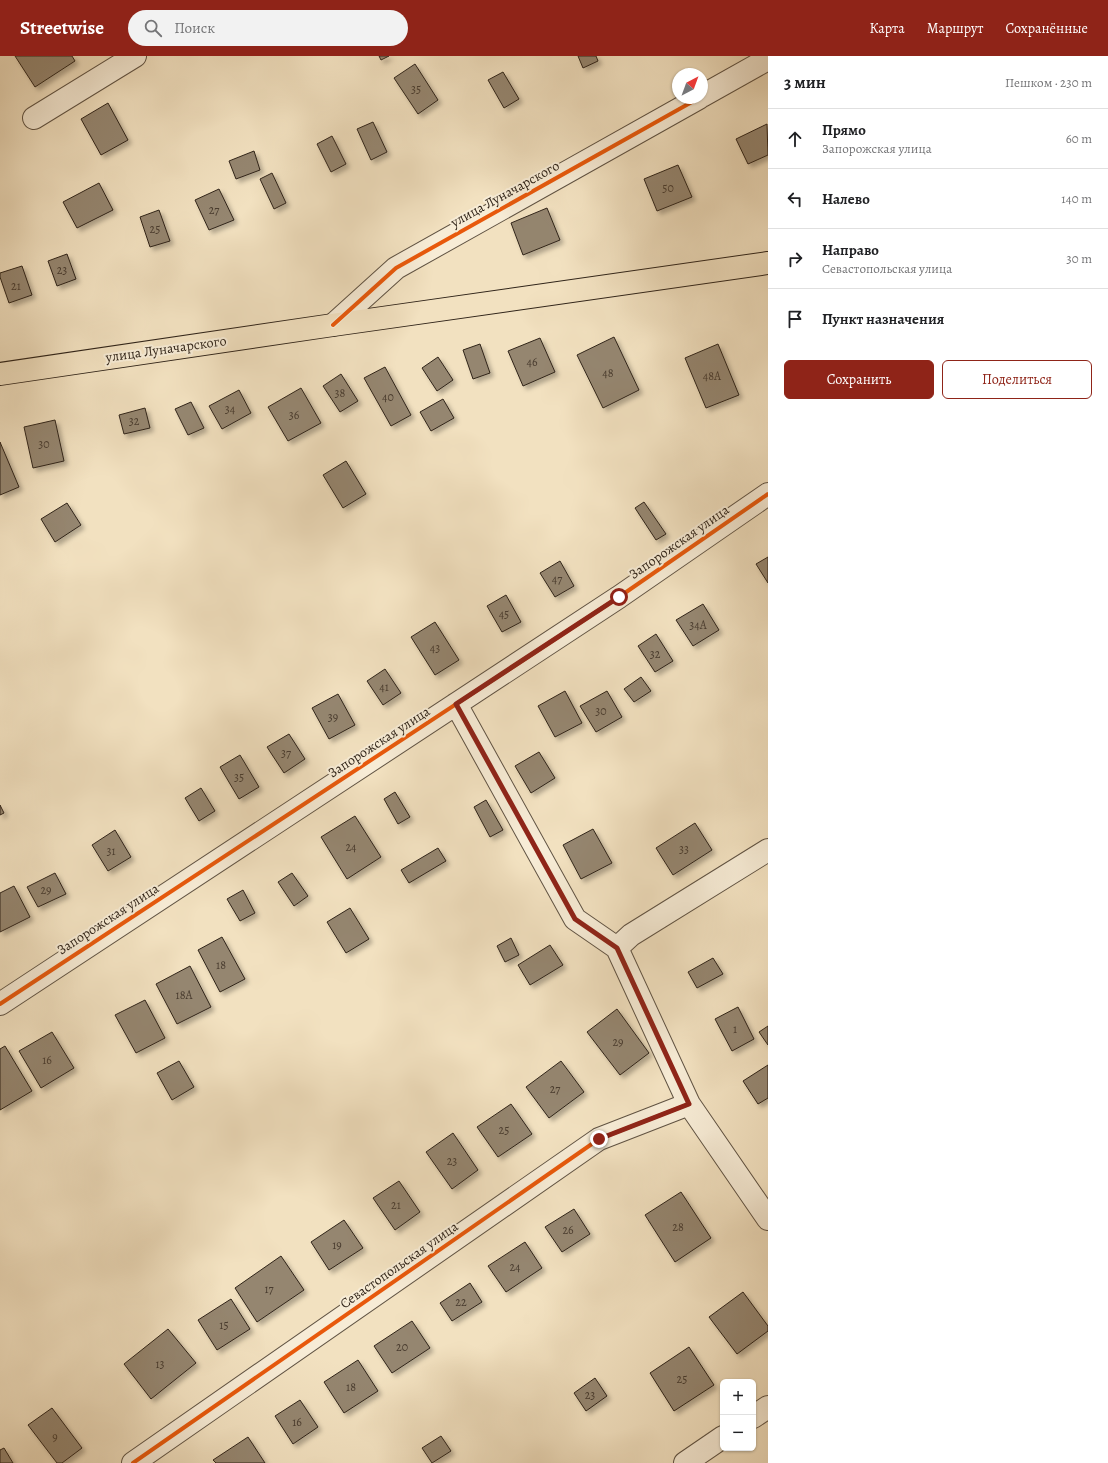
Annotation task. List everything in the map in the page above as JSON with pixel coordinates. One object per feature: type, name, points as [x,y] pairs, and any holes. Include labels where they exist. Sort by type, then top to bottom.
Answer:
[{"type":"main road","name":"улица Луначарского","points":[[0,374],[768,263]]},
{"type":"street","points":[[34,118],[135,56]]},
{"type":"street","points":[[708,93],[768,59]]},
{"type":"street","name":"улица Луначарского","points":[[333,325],[396,268],[688,104]]},
{"type":"street","name":"Запорожская улица","points":[[0,1004],[619,597],[768,494]]},
{"type":"street","points":[[456,704],[575,919],[617,948],[689,1104],[768,1219]]},
{"type":"street","points":[[617,948],[631,934],[768,850]]},
{"type":"street","name":"Севастопольская улица","points":[[133,1463],[599,1139],[689,1104]]},
{"type":"street","points":[[756,1415],[768,1407]]},
{"type":"street","points":[[685,1463],[720,1439]]},
{"type":"building","points":[[15,56],[72,56],[75,61],[35,87]]},
{"type":"building","points":[[379,56],[389,56],[381,60]]},
{"type":"building","points":[[578,56],[596,56],[598,61],[583,68]]},
{"type":"building","points":[[415,64],[438,100],[418,114],[394,78]]},
{"type":"building","points":[[503,72],[519,99],[504,108],[488,80]]},
{"type":"building","points":[[108,103],[128,140],[101,155],[81,119]]},
{"type":"building","points":[[373,122],[387,152],[371,160],[357,129]]},
{"type":"building","points":[[767,124],[768,155],[748,164],[736,139]]},
{"type":"building","points":[[332,136],[346,164],[331,172],[317,144]]},
{"type":"building","points":[[254,151],[260,170],[236,179],[229,161]]},
{"type":"building","points":[[678,165],[692,197],[657,211],[644,179]]},
{"type":"building","points":[[272,173],[286,203],[274,209],[260,179]]},
{"type":"building","points":[[99,183],[113,210],[77,228],[63,202]]},
{"type":"building","points":[[219,189],[234,220],[209,230],[195,200]]},
{"type":"building","points":[[547,208],[560,240],[523,255],[511,223]]},
{"type":"building","points":[[159,210],[170,241],[150,247],[140,217]]},
{"type":"building","points":[[67,254],[76,279],[57,286],[48,261]]},
{"type":"building","points":[[22,266],[32,295],[9,303],[0,273]]},
{"type":"building","points":[[614,337],[639,390],[603,408],[577,355]]},
{"type":"building","points":[[540,338],[555,372],[523,386],[508,351]]},
{"type":"building","points":[[480,344],[490,373],[473,379],[463,350]]},
{"type":"building","points":[[718,344],[739,395],[706,408],[685,358]]},
{"type":"building","points":[[438,357],[453,380],[437,391],[422,368]]},
{"type":"building","points":[[385,367],[411,415],[391,426],[364,378]]},
{"type":"building","points":[[341,374],[358,401],[340,412],[323,386]]},
{"type":"building","points":[[301,388],[321,423],[288,441],[268,407]]},
{"type":"building","points":[[239,390],[251,413],[222,429],[209,406]]},
{"type":"building","points":[[443,399],[454,418],[431,431],[420,412]]},
{"type":"building","points":[[191,402],[204,428],[188,435],[175,409]]},
{"type":"building","points":[[145,408],[150,428],[124,434],[119,415]]},
{"type":"building","points":[[55,420],[64,461],[33,468],[24,427]]},
{"type":"building","points":[[0,442],[19,487],[0,495]]},
{"type":"building","points":[[346,461],[366,494],[343,508],[323,475]]},
{"type":"building","points":[[644,502],[666,534],[656,540],[635,508]]},
{"type":"building","points":[[67,503],[81,525],[55,542],[41,519]]},
{"type":"building","points":[[768,557],[768,583],[756,564]]},
{"type":"building","points":[[560,561],[574,586],[555,597],[540,573]]},
{"type":"building","points":[[506,595],[521,622],[502,632],[487,606]]},
{"type":"building","points":[[703,604],[719,630],[693,646],[676,620]]},
{"type":"building","points":[[435,622],[459,660],[435,675],[411,637]]},
{"type":"building","points":[[656,634],[673,661],[655,672],[638,646]]},
{"type":"building","points":[[385,669],[401,693],[383,705],[367,681]]},
{"type":"building","points":[[641,677],[651,691],[634,702],[624,689]]},
{"type":"building","points":[[565,691],[582,723],[555,737],[538,706]]},
{"type":"building","points":[[607,691],[622,717],[596,732],[580,706]]},
{"type":"building","points":[[338,694],[355,725],[329,739],[312,708]]},
{"type":"building","points":[[289,734],[305,759],[284,773],[267,747]]},
{"type":"building","points":[[539,752],[555,778],[531,793],[515,766]]},
{"type":"building","points":[[240,755],[259,787],[239,799],[220,767]]},
{"type":"building","points":[[201,788],[215,811],[199,821],[185,798]]},
{"type":"building","points":[[395,792],[410,817],[398,824],[384,799]]},
{"type":"building","points":[[486,800],[503,830],[490,837],[474,807]]},
{"type":"building","points":[[0,805],[4,813],[0,815]]},
{"type":"building","points":[[355,816],[381,857],[347,879],[321,837]]},
{"type":"building","points":[[695,823],[712,850],[673,875],[656,848]]},
{"type":"building","points":[[593,829],[612,863],[581,879],[563,845]]},
{"type":"building","points":[[115,830],[131,857],[108,871],[92,845]]},
{"type":"building","points":[[438,848],[446,861],[409,883],[401,870]]},
{"type":"building","points":[[55,873],[66,894],[38,907],[27,887]]},
{"type":"building","points":[[292,873],[308,896],[294,906],[278,882]]},
{"type":"building","points":[[14,886],[30,917],[0,932],[0,893]]},
{"type":"building","points":[[243,890],[255,913],[240,921],[227,899]]},
{"type":"building","points":[[350,908],[369,939],[346,953],[327,922]]},
{"type":"building","points":[[222,937],[245,979],[220,992],[198,950]]},
{"type":"building","points":[[511,938],[519,955],[505,962],[497,946]]},
{"type":"building","points":[[550,945],[563,965],[530,985],[518,965]]},
{"type":"building","points":[[713,958],[723,974],[697,988],[688,972]]},
{"type":"building","points":[[190,966],[211,1007],[177,1024],[156,984]]},
{"type":"building","points":[[145,1000],[165,1038],[136,1053],[115,1015]]},
{"type":"building","points":[[738,1007],[754,1039],[732,1051],[715,1019]]},
{"type":"building","points":[[617,1009],[649,1053],[620,1075],[587,1032]]},
{"type":"building","points":[[768,1026],[768,1045],[759,1032]]},
{"type":"building","points":[[52,1032],[74,1068],[41,1088],[19,1051]]},
{"type":"building","points":[[5,1046],[32,1091],[0,1110],[0,1049]]},
{"type":"building","points":[[179,1061],[194,1087],[172,1100],[157,1073]]},
{"type":"building","points":[[561,1061],[584,1092],[549,1118],[526,1087]]},
{"type":"building","points":[[768,1065],[768,1098],[758,1104],[743,1081]]},
{"type":"building","points":[[511,1104],[532,1134],[498,1157],[477,1127]]},
{"type":"building","points":[[453,1133],[478,1170],[452,1189],[426,1152]]},
{"type":"building","points":[[399,1181],[420,1212],[395,1230],[373,1198]]},
{"type":"building","points":[[681,1192],[711,1238],[675,1262],[645,1215]]},
{"type":"building","points":[[574,1209],[590,1234],[562,1252],[545,1227]]},
{"type":"building","points":[[344,1220],[363,1248],[329,1270],[311,1242]]},
{"type":"building","points":[[525,1242],[542,1268],[506,1292],[488,1266]]},
{"type":"building","points":[[281,1256],[304,1290],[257,1322],[235,1288]]},
{"type":"building","points":[[470,1283],[482,1302],[452,1321],[440,1303]]},
{"type":"building","points":[[743,1292],[768,1326],[768,1331],[737,1354],[709,1317]]},
{"type":"building","points":[[231,1299],[250,1329],[217,1350],[198,1320]]},
{"type":"building","points":[[412,1321],[430,1348],[392,1373],[374,1346]]},
{"type":"building","points":[[168,1329],[196,1363],[151,1399],[124,1364]]},
{"type":"building","points":[[689,1347],[714,1385],[674,1411],[650,1373]]},
{"type":"building","points":[[358,1360],[378,1391],[344,1413],[324,1382]]},
{"type":"building","points":[[595,1378],[607,1396],[586,1411],[574,1393]]},
{"type":"building","points":[[300,1400],[318,1427],[293,1444],[275,1416]]},
{"type":"building","points":[[52,1408],[82,1448],[62,1463],[57,1463],[28,1425]]},
{"type":"building","points":[[441,1436],[451,1451],[432,1463],[422,1448]]},
{"type":"building","points":[[248,1437],[265,1463],[216,1463],[213,1460]]},
{"type":"building","points":[[4,1448],[13,1463],[0,1463],[0,1450]]},
{"type":"cycle path","points":[[333,325],[396,268],[688,104]]},
{"type":"cycle path","points":[[0,1004],[619,597],[768,494]]},
{"type":"cycle path","points":[[133,1463],[599,1139],[689,1104]]},
{"type":"route","points":[[599,1139],[689,1104],[617,948],[575,919],[456,704],[619,597]]}]
